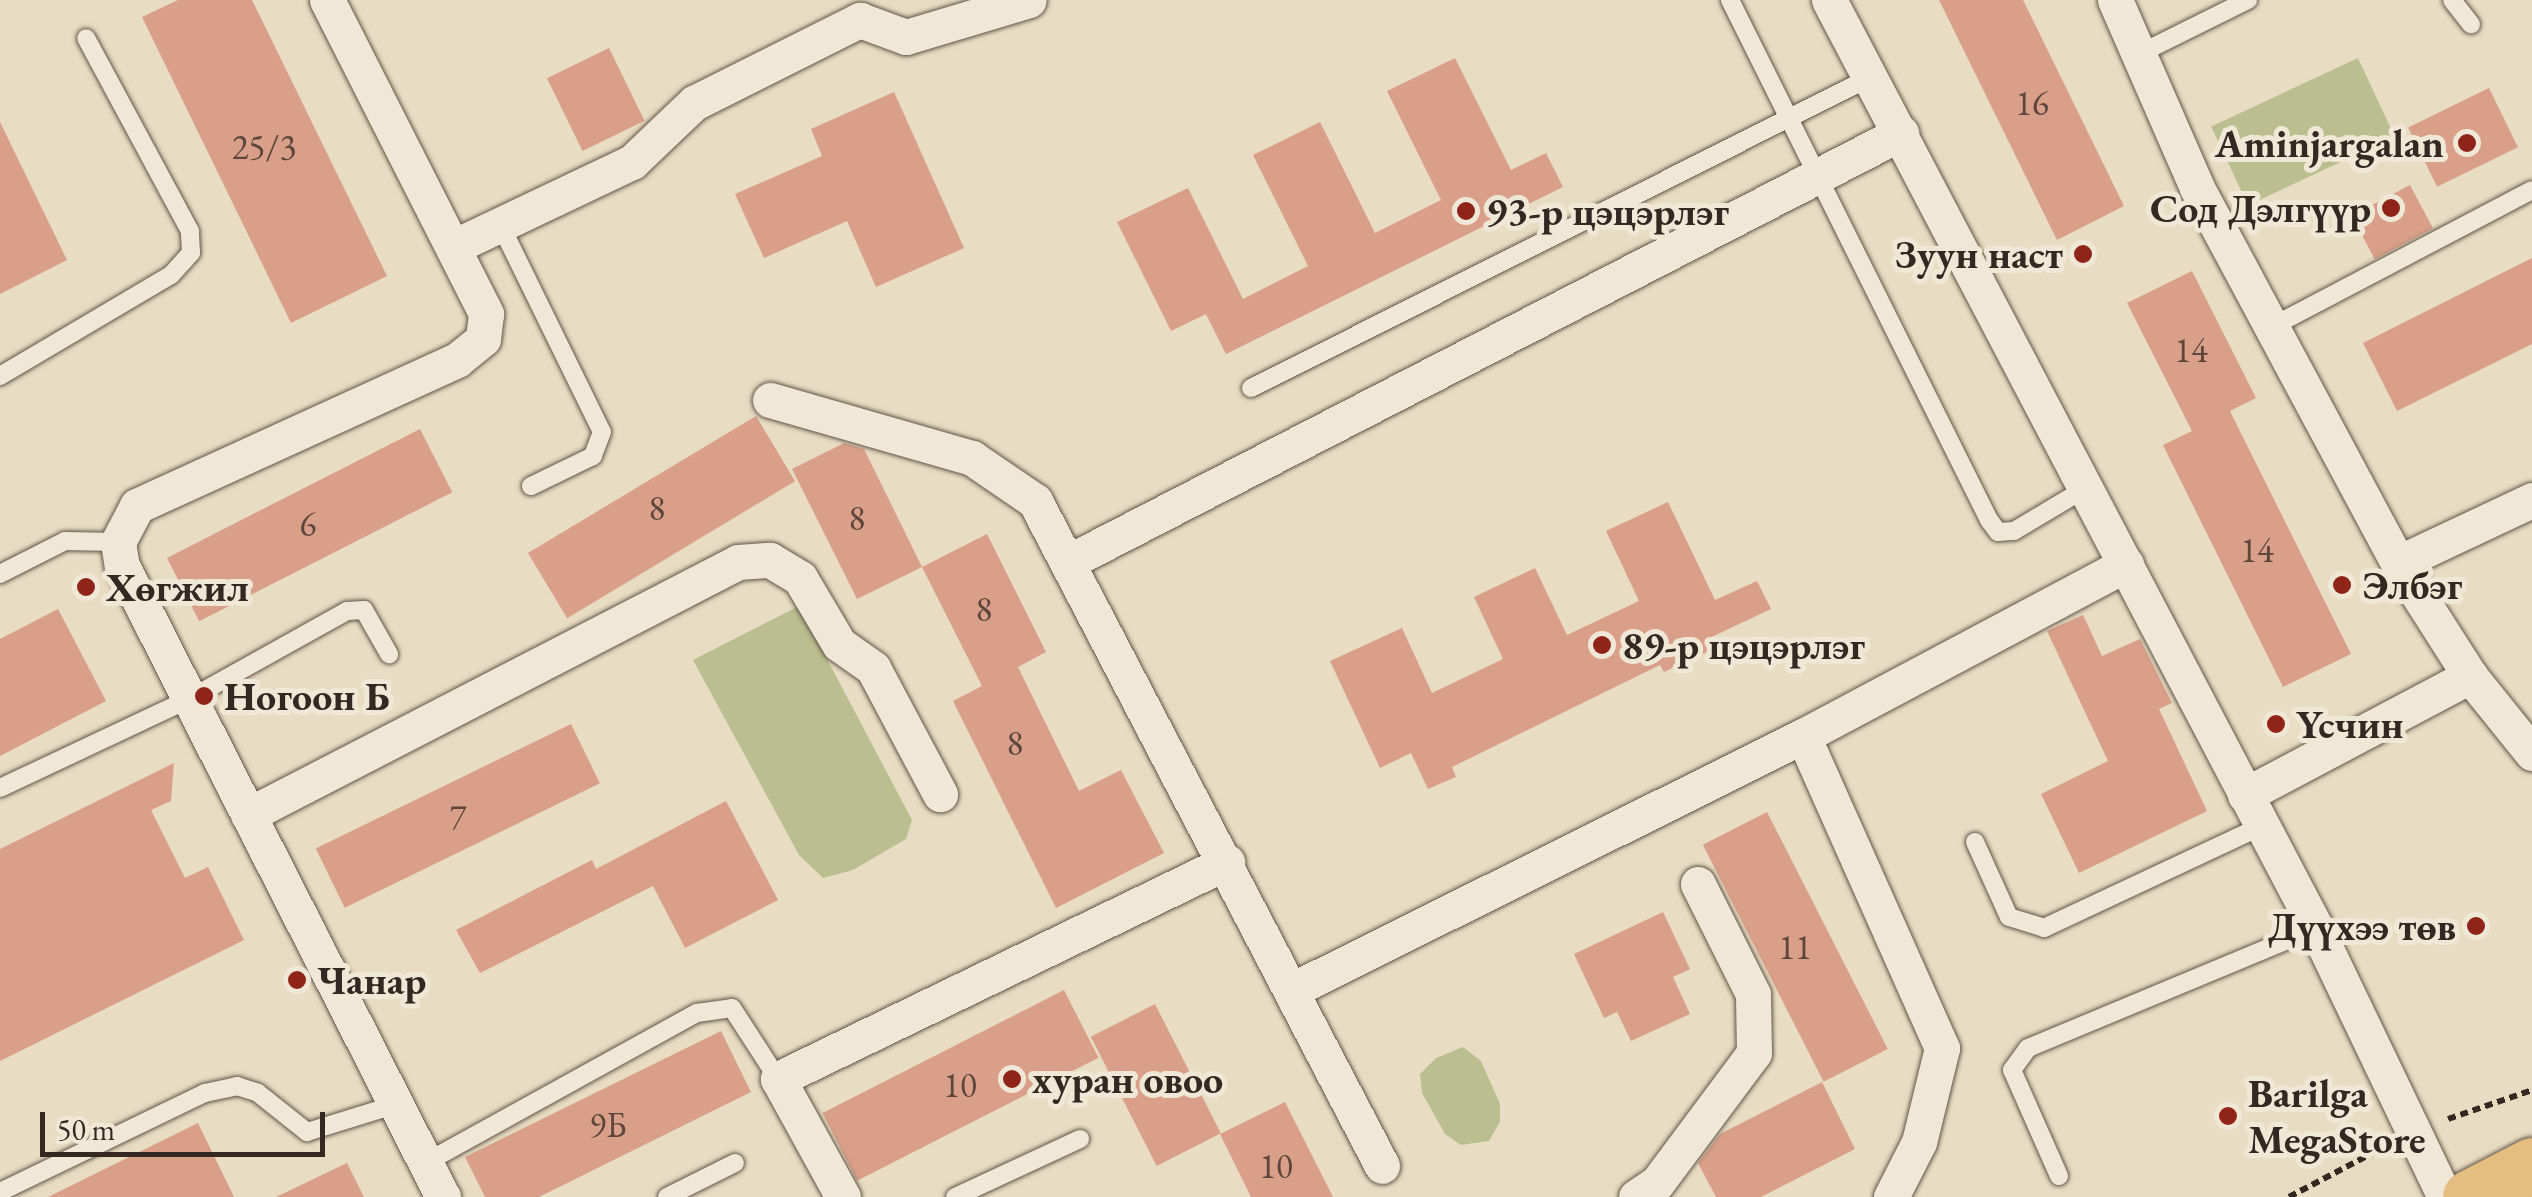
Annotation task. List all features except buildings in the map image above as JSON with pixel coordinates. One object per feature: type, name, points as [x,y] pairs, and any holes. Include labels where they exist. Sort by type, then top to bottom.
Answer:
[{"type":"main road","points":[[2470,1197],[2532,1165]]},
{"type":"street","points":[[327,0],[486,314],[483,339],[456,360],[138,506],[118,542],[122,566],[391,1106],[443,1197]]},
{"type":"street","points":[[453,247],[632,162],[694,103],[855,10],[906,37],[1028,0]]},
{"type":"street","points":[[1829,0],[2316,928],[2445,1197]]},
{"type":"street","points":[[2115,0],[2197,188],[2275,325],[2398,563],[2470,676],[2532,753]]},
{"type":"street","points":[[1070,561],[1901,132]]},
{"type":"street","points":[[770,400],[972,458],[1035,502],[1070,561],[1294,988],[1382,1166]]},
{"type":"street","points":[[2398,563],[2532,500]]},
{"type":"street","points":[[248,815],[738,562],[770,560],[800,578],[838,644],[873,668],[940,794]]},
{"type":"street","points":[[1294,988],[1803,736],[2126,564]]},
{"type":"street","points":[[2246,795],[2470,676]]},
{"type":"street","points":[[1803,736],[1942,1048],[1919,1142],[1891,1197]]},
{"type":"street","points":[[844,1197],[778,1080],[1227,862]]},
{"type":"street","points":[[1636,1197],[1658,1184],[1754,1053],[1753,994],[1698,884]]},
{"type":"lane","points":[[1730,0],[1787,120],[1820,174],[1998,532],[2014,531],[2086,488]]},
{"type":"lane","points":[[2138,54],[2248,0]]},
{"type":"lane","points":[[2452,0],[2471,24]]},
{"type":"lane","points":[[0,376],[171,275],[191,253],[190,231],[86,38]]},
{"type":"lane","points":[[1251,388],[1871,78]]},
{"type":"lane","points":[[2275,325],[2532,190]]},
{"type":"lane","points":[[501,226],[602,432],[592,456],[531,486]]},
{"type":"lane","points":[[0,574],[65,542],[118,542]]},
{"type":"lane","points":[[0,788],[189,699],[347,611],[364,610],[389,654]]},
{"type":"lane","points":[[1975,842],[2009,917],[2044,928],[2262,826]]},
{"type":"lane","points":[[2059,1176],[2012,1070],[2028,1048],[2316,928]]},
{"type":"lane","points":[[425,1163],[697,1013],[732,1008],[778,1080]]},
{"type":"lane","points":[[0,1192],[205,1093],[237,1086],[258,1093],[308,1132],[391,1106]]},
{"type":"lane","points":[[955,1197],[1080,1139]]},
{"type":"lane","points":[[668,1197],[736,1163]]},
{"type":"green space","points":[[2358,58],[2395,137],[2248,205],[2211,126]]},
{"type":"green space","points":[[799,606],[912,820],[906,839],[853,870],[823,878],[799,855],[693,660]]},
{"type":"green space","points":[[1463,1047],[1481,1061],[1500,1104],[1500,1122],[1489,1141],[1461,1145],[1445,1134],[1422,1093],[1420,1074],[1436,1058]]},
{"type":"place","name":"Aminjargalan","points":[[2467,143]]},
{"type":"place","name":"Сод Дэлгүүр","points":[[2391,208]]},
{"type":"place","name":"93-р цэцэрлэг","points":[[1466,211]]},
{"type":"place","name":"Зуун наст","points":[[2083,254]]},
{"type":"place","name":"Элбэг","points":[[2342,585]]},
{"type":"place","name":"Хөгжил","points":[[86,587]]},
{"type":"place","name":"89-р цэцэрлэг","points":[[1602,645]]},
{"type":"place","name":"Ногоон Б","points":[[204,696]]},
{"type":"place","name":"Үсчин","points":[[2276,724]]},
{"type":"place","name":"Дүүхээ төв","points":[[2476,926]]},
{"type":"place","name":"Чанар","points":[[297,980]]},
{"type":"place","name":"хуран овоо","points":[[1012,1079]]},
{"type":"place","name":"Barilga MegaStore","points":[[2228,1116]]}]
